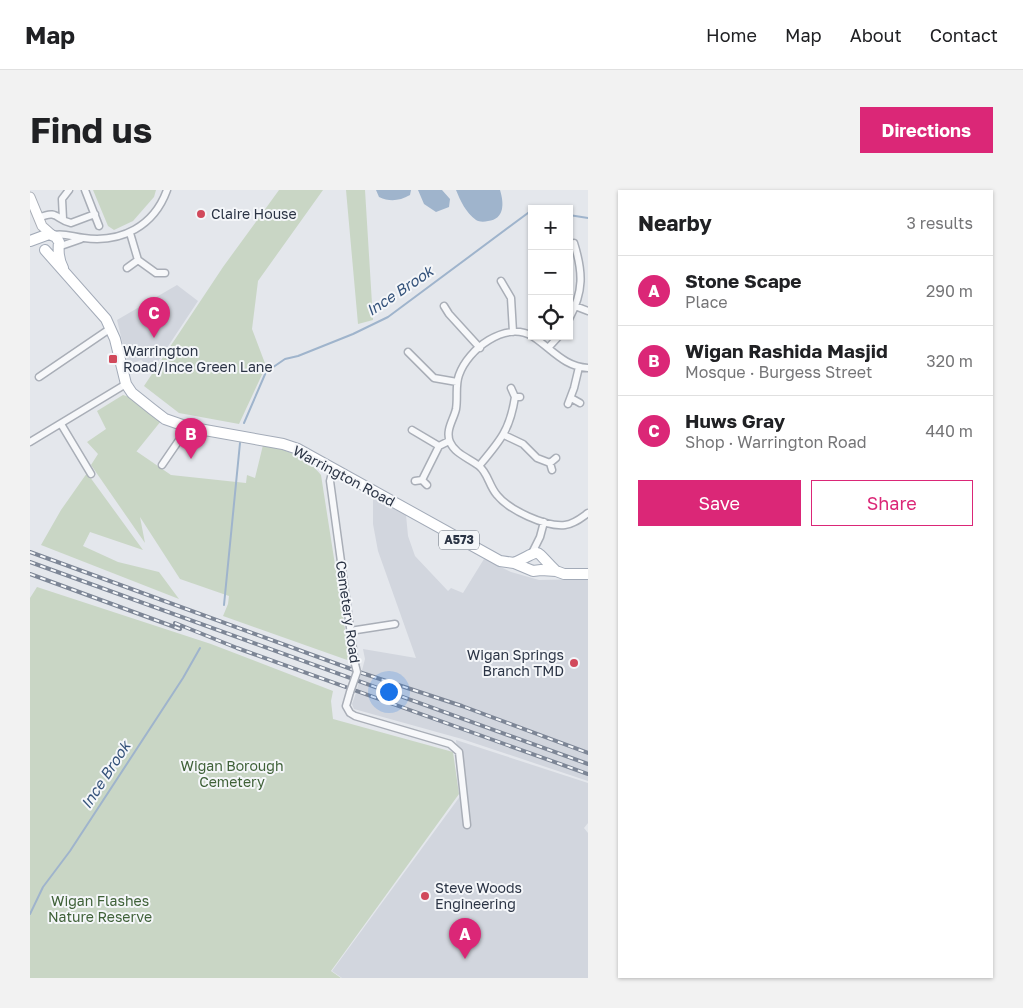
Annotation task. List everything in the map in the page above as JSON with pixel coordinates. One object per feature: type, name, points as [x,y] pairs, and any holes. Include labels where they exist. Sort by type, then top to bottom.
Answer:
[{"type":"main road","points":[[30,241],[50,235]]},
{"type":"main road","points":[[45,250],[41,242],[50,235]]},
{"type":"main road","name":"A573","points":[[45,250],[53,251],[58,248],[58,239],[50,235]]},
{"type":"main road","name":"Warrington Road","points":[[30,245],[45,250],[106,319],[111,328],[126,384],[132,393],[165,419],[188,427],[283,444],[298,449],[500,561],[514,563],[536,572],[537,559]]},
{"type":"main road","name":"Warrington Road","points":[[58,248],[60,261],[66,273]]},
{"type":"main road","points":[[514,563],[537,559],[564,574],[588,574]]},
{"type":"street","points":[[63,219],[62,199],[70,190]]},
{"type":"street","points":[[85,190],[100,226]]},
{"type":"street","points":[[30,197],[43,228],[50,235],[62,234],[82,238],[113,238],[130,233],[148,221],[157,211],[167,190]]},
{"type":"street","points":[[39,218],[52,214],[71,223],[94,214]]},
{"type":"street","points":[[130,233],[138,260],[156,273],[165,274]]},
{"type":"street","points":[[58,248],[82,238]]},
{"type":"street","points":[[573,310],[582,282],[575,243]]},
{"type":"street","points":[[127,268],[138,260]]},
{"type":"street","points":[[501,281],[513,305],[513,332]]},
{"type":"street","points":[[444,306],[446,316],[480,348]]},
{"type":"street","points":[[575,306],[588,311]]},
{"type":"street","points":[[39,377],[111,328]]},
{"type":"street","points":[[528,335],[513,332],[496,336],[468,360],[457,382],[456,409],[449,428],[450,441],[459,452],[479,466],[501,500],[516,510],[556,525],[573,523],[588,513]]},
{"type":"street","points":[[537,340],[564,360],[579,368],[588,368]]},
{"type":"street","points":[[548,348],[555,340]]},
{"type":"street","points":[[408,352],[412,361],[434,378],[457,382]]},
{"type":"street","points":[[579,368],[569,401],[580,403]]},
{"type":"street","points":[[30,442],[126,384]]},
{"type":"street","points":[[479,466],[504,435],[510,422],[518,397],[511,388]]},
{"type":"street","points":[[61,424],[91,474]]},
{"type":"street","points":[[162,465],[188,427]]},
{"type":"street","points":[[412,430],[439,446]]},
{"type":"street","points":[[504,435],[523,444],[538,458],[551,466],[556,458]]},
{"type":"street","points":[[421,482],[439,446],[450,441]]},
{"type":"street","name":"Cemetery Road","points":[[333,469],[330,481],[356,672],[346,706],[355,716],[450,744],[455,748],[458,752],[467,825]]},
{"type":"street","points":[[537,559],[544,522]]},
{"type":"street","points":[[537,559],[540,537]]},
{"type":"street","points":[[350,631],[395,624]]},
{"type":"shaded area","points":[[177,285],[198,301],[153,369],[141,360],[128,365],[117,320]]},
{"type":"shaded area","name":"Wigan Springs Branch TMD","points":[[373,498],[406,515],[408,536],[415,556],[448,591],[451,588],[463,593],[484,559],[511,572],[539,580],[588,579],[588,781],[462,739],[354,709],[352,704],[365,659],[363,649],[416,658],[378,551],[373,524]]},
{"type":"shaded area","points":[[456,740],[588,783],[588,823],[584,828],[588,833],[588,978],[342,978],[332,971],[461,795]]},
{"type":"green space","points":[[93,190],[156,190],[154,197],[133,221],[114,230],[108,226]]},
{"type":"green space","points":[[279,190],[323,190],[258,281],[252,329],[266,366],[239,424],[179,413],[144,386],[223,267]]},
{"type":"green space","points":[[346,190],[365,190],[373,320],[358,324]]},
{"type":"green space","points":[[123,395],[136,399],[161,421],[137,451],[171,475],[246,483],[247,475],[255,478],[263,445],[295,455],[309,463],[321,475],[350,661],[223,616],[229,596],[180,579],[140,517],[145,543],[91,465],[98,454],[87,442],[106,429],[97,411]]},
{"type":"green space","points":[[87,473],[143,550],[90,532],[83,546],[118,562],[159,572],[179,599],[41,545],[61,510]]},
{"type":"green space","name":"Wigan Borough Cemetery","points":[[37,587],[211,644],[333,691],[331,701],[333,719],[453,752],[459,794],[331,971],[341,978],[30,978],[30,598]]},
{"type":"water","points":[[376,190],[411,190],[410,195],[402,199],[387,200],[379,197]]},
{"type":"water","points":[[418,190],[442,190],[450,199],[449,207],[436,212],[424,204]]},
{"type":"water","points":[[456,190],[500,190],[502,210],[494,220],[477,221],[466,210]]},
{"type":"waterway","name":"Ince Brook","points":[[244,423],[266,372],[285,359],[298,356],[353,334],[388,317],[528,213]]},
{"type":"waterway","name":"Ince Brook","points":[[573,216],[588,218]]},
{"type":"waterway","name":"Ince Brook","points":[[224,605],[240,443]]},
{"type":"waterway","name":"Ince Brook","points":[[30,914],[43,887],[70,851],[183,678],[200,648]]},
{"type":"railway","points":[[30,552],[362,673],[462,706],[588,753]]},
{"type":"railway","points":[[30,562],[588,764]]},
{"type":"railway","points":[[30,574],[180,629]]},
{"type":"railway","points":[[175,623],[237,648],[588,774]]},
{"type":"place","name":"Claire House","points":[[201,214]]},
{"type":"place","name":"Huws Gray","points":[[154,338]]},
{"type":"place","name":"Warrington Road/Ince Green Lane","points":[[113,359]]},
{"type":"place","name":"Wigan Rashida Masjid","points":[[191,459]]},
{"type":"place","name":"Wigan Springs Branch TMD","points":[[574,663]]},
{"type":"place","name":"Steve Woods Engineering","points":[[425,896]]},
{"type":"place","name":"Stone Scape","points":[[465,959]]},
{"type":"park label","name":"Wigan Flashes Nature Reserve","points":[[100,910]]}]
